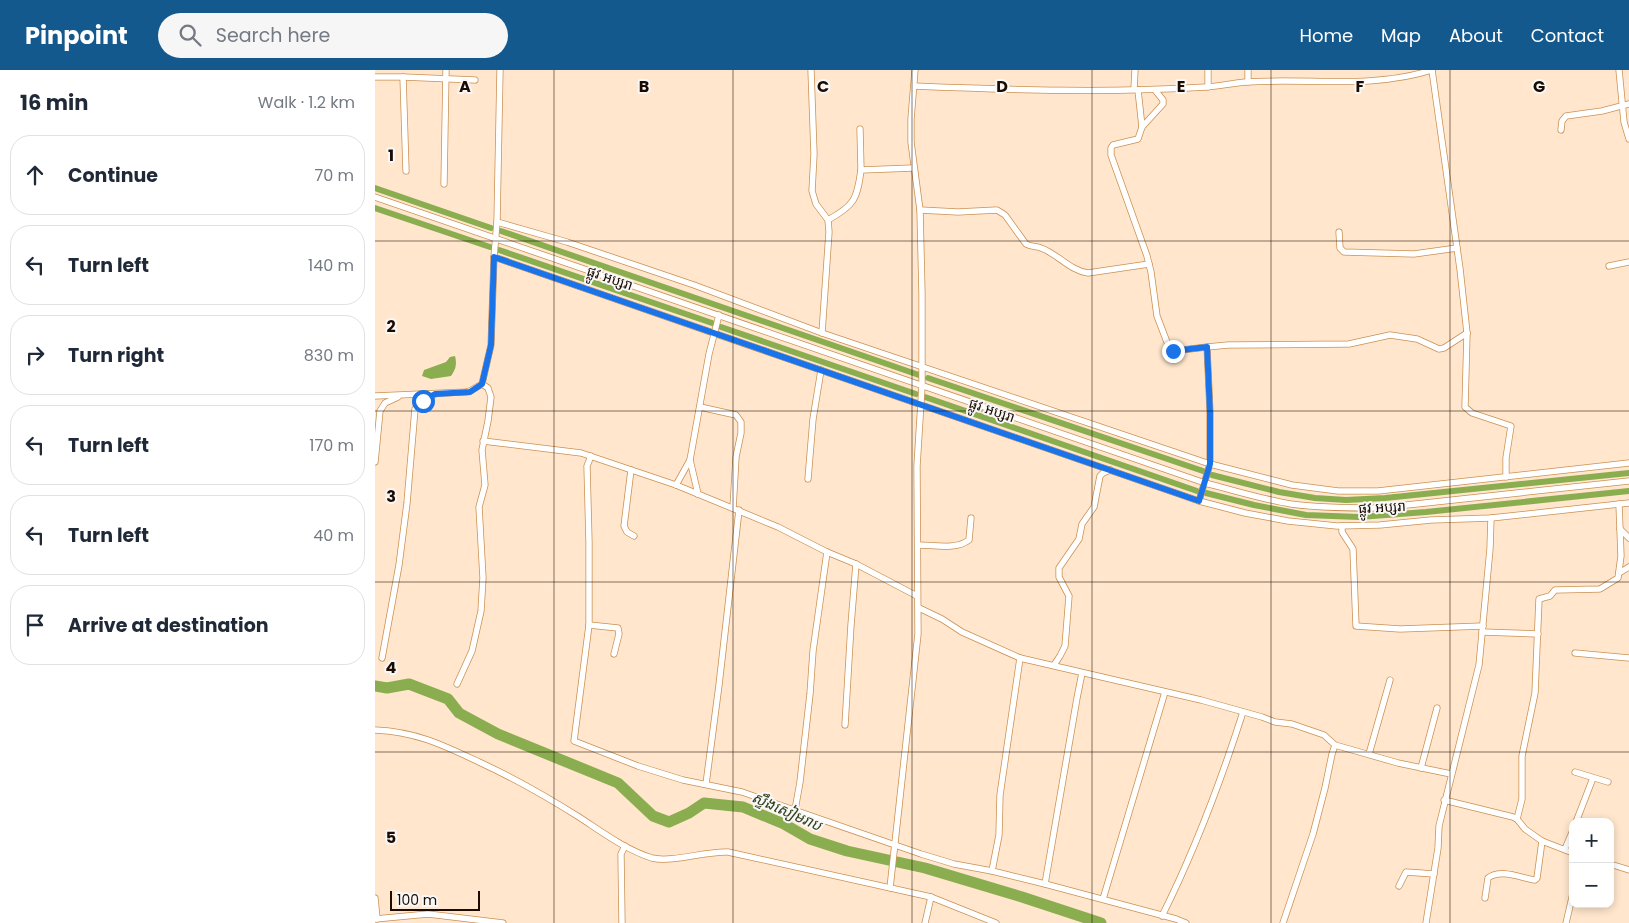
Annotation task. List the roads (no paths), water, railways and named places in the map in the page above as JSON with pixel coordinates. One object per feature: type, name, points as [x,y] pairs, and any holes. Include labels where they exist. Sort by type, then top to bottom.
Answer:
[{"type":"street","points":[[444,184],[446,70]]},
{"type":"street","points":[[375,396],[470,392],[482,384],[491,345],[497,222],[500,70]]},
{"type":"street","points":[[811,70],[814,154],[812,191],[816,204],[828,220],[829,232],[823,333]]},
{"type":"street","points":[[890,884],[918,634],[919,608],[917,596],[917,466],[922,386],[920,210],[913,168],[911,119],[915,70]]},
{"type":"street","points":[[1135,70],[1142,127],[1139,140],[1115,144],[1112,146],[1111,151],[1114,167],[1149,264],[1157,316],[1170,350],[1228,345],[1349,344],[1381,336],[1417,339],[1439,349],[1467,334]]},
{"type":"street","points":[[1208,70],[1208,87]]},
{"type":"street","points":[[1247,70],[1247,82]]},
{"type":"street","points":[[1401,70],[1402,77]]},
{"type":"street","points":[[914,86],[1058,91],[1155,90],[1208,87],[1247,82],[1343,82],[1402,77],[1432,70],[1467,334],[1465,407],[1472,413],[1511,426],[1506,458],[1506,477]]},
{"type":"street","points":[[1619,70],[1624,122],[1629,139]]},
{"type":"street","points":[[375,77],[475,80]]},
{"type":"street","points":[[403,77],[406,171]]},
{"type":"street","points":[[1142,127],[1163,104],[1163,100],[1155,90]]},
{"type":"street","points":[[1561,130],[1562,121],[1566,116],[1602,111],[1629,104]]},
{"type":"street","points":[[828,220],[854,201],[859,189],[861,170],[860,129]]},
{"type":"street","points":[[861,170],[913,168]]},
{"type":"street","name":"ផ្លូវ អប្សរា","points":[[375,197],[1205,482],[1290,504],[1346,508],[1388,507],[1629,481]]},
{"type":"street","points":[[920,210],[958,212],[997,210],[1005,215],[1026,244],[1043,248],[1073,268],[1083,272],[1088,273],[1149,264]]},
{"type":"street","points":[[497,222],[567,242],[685,282],[823,333],[1210,464],[1291,485],[1338,491],[1378,491],[1629,463]]},
{"type":"street","points":[[1339,232],[1341,248],[1344,252],[1414,254],[1457,248]]},
{"type":"street","points":[[494,257],[1199,501],[1245,513],[1288,521],[1342,526],[1380,526],[1431,520],[1491,518],[1629,503]]},
{"type":"street","points":[[1609,266],[1629,262]]},
{"type":"street","points":[[676,485],[690,460],[709,354],[719,315]]},
{"type":"street","points":[[1199,501],[1210,464],[1207,347]]},
{"type":"street","points":[[809,479],[813,419],[821,370]]},
{"type":"street","points":[[457,684],[472,651],[481,615],[483,578],[479,514],[480,499],[485,485],[482,459],[483,441],[491,396],[488,388],[482,384]]},
{"type":"street","points":[[381,658],[399,565],[407,504],[415,409],[423,401],[435,394]]},
{"type":"street","points":[[375,462],[380,411],[385,403],[402,395]]},
{"type":"street","points":[[700,407],[736,415],[741,422],[741,433],[736,457],[738,527],[732,561],[706,784]]},
{"type":"street","points":[[483,441],[547,448],[591,456],[676,485],[778,527],[827,552],[856,564],[917,596]]},
{"type":"street","points":[[591,456],[587,466],[589,625],[574,741],[638,766],[683,780],[742,792],[895,847],[954,864],[992,871],[1103,899],[1186,923]]},
{"type":"street","points":[[690,460],[697,494]]},
{"type":"street","points":[[631,470],[624,526],[627,532],[634,536]]},
{"type":"street","points":[[1054,665],[1065,646],[1069,596],[1059,577],[1059,568],[1079,539],[1083,524],[1094,507],[1100,476],[1111,470]]},
{"type":"street","points":[[1619,504],[1621,556],[1619,574]]},
{"type":"street","points":[[918,545],[959,546],[965,543],[969,540],[971,518]]},
{"type":"street","points":[[1426,923],[1444,800],[1479,665],[1490,549],[1491,518]]},
{"type":"street","points":[[1342,526],[1342,532],[1353,549],[1355,626],[1415,629],[1482,629],[1538,634]]},
{"type":"street","points":[[1620,529],[1629,538]]},
{"type":"street","points":[[795,810],[811,694],[813,651],[827,552]]},
{"type":"street","points":[[845,725],[856,564]]},
{"type":"street","points":[[1517,819],[1522,799],[1522,756],[1535,693],[1539,598],[1549,596],[1555,590],[1600,589],[1618,578],[1619,574],[1629,567]]},
{"type":"street","points":[[919,608],[942,619],[962,632],[1020,658],[1165,692],[1275,722],[1292,724],[1316,731],[1327,737],[1335,746],[1451,774]]},
{"type":"street","points":[[589,625],[618,628],[619,634],[614,654]]},
{"type":"street","points":[[1575,653],[1629,658]]},
{"type":"street","points":[[992,871],[999,834],[1002,775],[1020,658]]},
{"type":"street","points":[[1045,884],[1082,673]]},
{"type":"street","points":[[1369,754],[1390,680]]},
{"type":"street","points":[[1103,899],[1165,692]]},
{"type":"street","points":[[1421,768],[1437,708]]},
{"type":"street","points":[[1162,916],[1202,830],[1243,712]]},
{"type":"street","points":[[375,730],[409,734],[443,745],[535,790],[625,846],[656,859],[728,852],[890,884],[931,897],[996,923]]},
{"type":"street","points":[[1283,923],[1313,834],[1325,788],[1331,754],[1335,746]]},
{"type":"street","points":[[1575,772],[1608,782]]},
{"type":"street","points":[[1578,818],[1593,778]]},
{"type":"street","points":[[1444,800],[1517,819],[1525,829],[1542,841],[1569,851]]},
{"type":"street","points":[[1565,849],[1569,840]]},
{"type":"street","points":[[1485,898],[1488,878],[1491,875],[1501,873],[1535,880],[1537,878],[1542,841]]},
{"type":"street","points":[[622,923],[621,854],[625,846]]},
{"type":"street","points":[[1614,865],[1629,870]]},
{"type":"street","points":[[1399,886],[1407,872],[1434,874]]},
{"type":"street","points":[[925,923],[931,897]]},
{"type":"street","points":[[375,898],[376,919],[397,920],[428,914],[503,923]]},
{"type":"street","points":[[1566,923],[1570,908]]},
{"type":"waterway","points":[[375,188],[491,228]]},
{"type":"waterway","points":[[375,208],[490,247]]},
{"type":"waterway","points":[[501,231],[919,375]]},
{"type":"waterway","points":[[499,250],[712,323]]},
{"type":"waterway","points":[[721,327],[916,394]]},
{"type":"waterway","points":[[928,378],[1203,471]]},
{"type":"waterway","points":[[925,397],[1197,491]]},
{"type":"waterway","points":[[1212,475],[1279,492],[1315,498],[1346,500],[1385,498],[1629,473]]},
{"type":"waterway","points":[[1206,493],[1306,515],[1359,517],[1629,491]]},
{"type":"waterway","name":"ស្ទឹងសៀមរាប","points":[[375,686],[387,688],[409,684],[448,699],[459,713],[498,734],[618,783],[653,816],[669,822],[689,813],[704,803],[743,807],[784,824],[810,839],[847,851],[925,868],[1101,923]]}]
